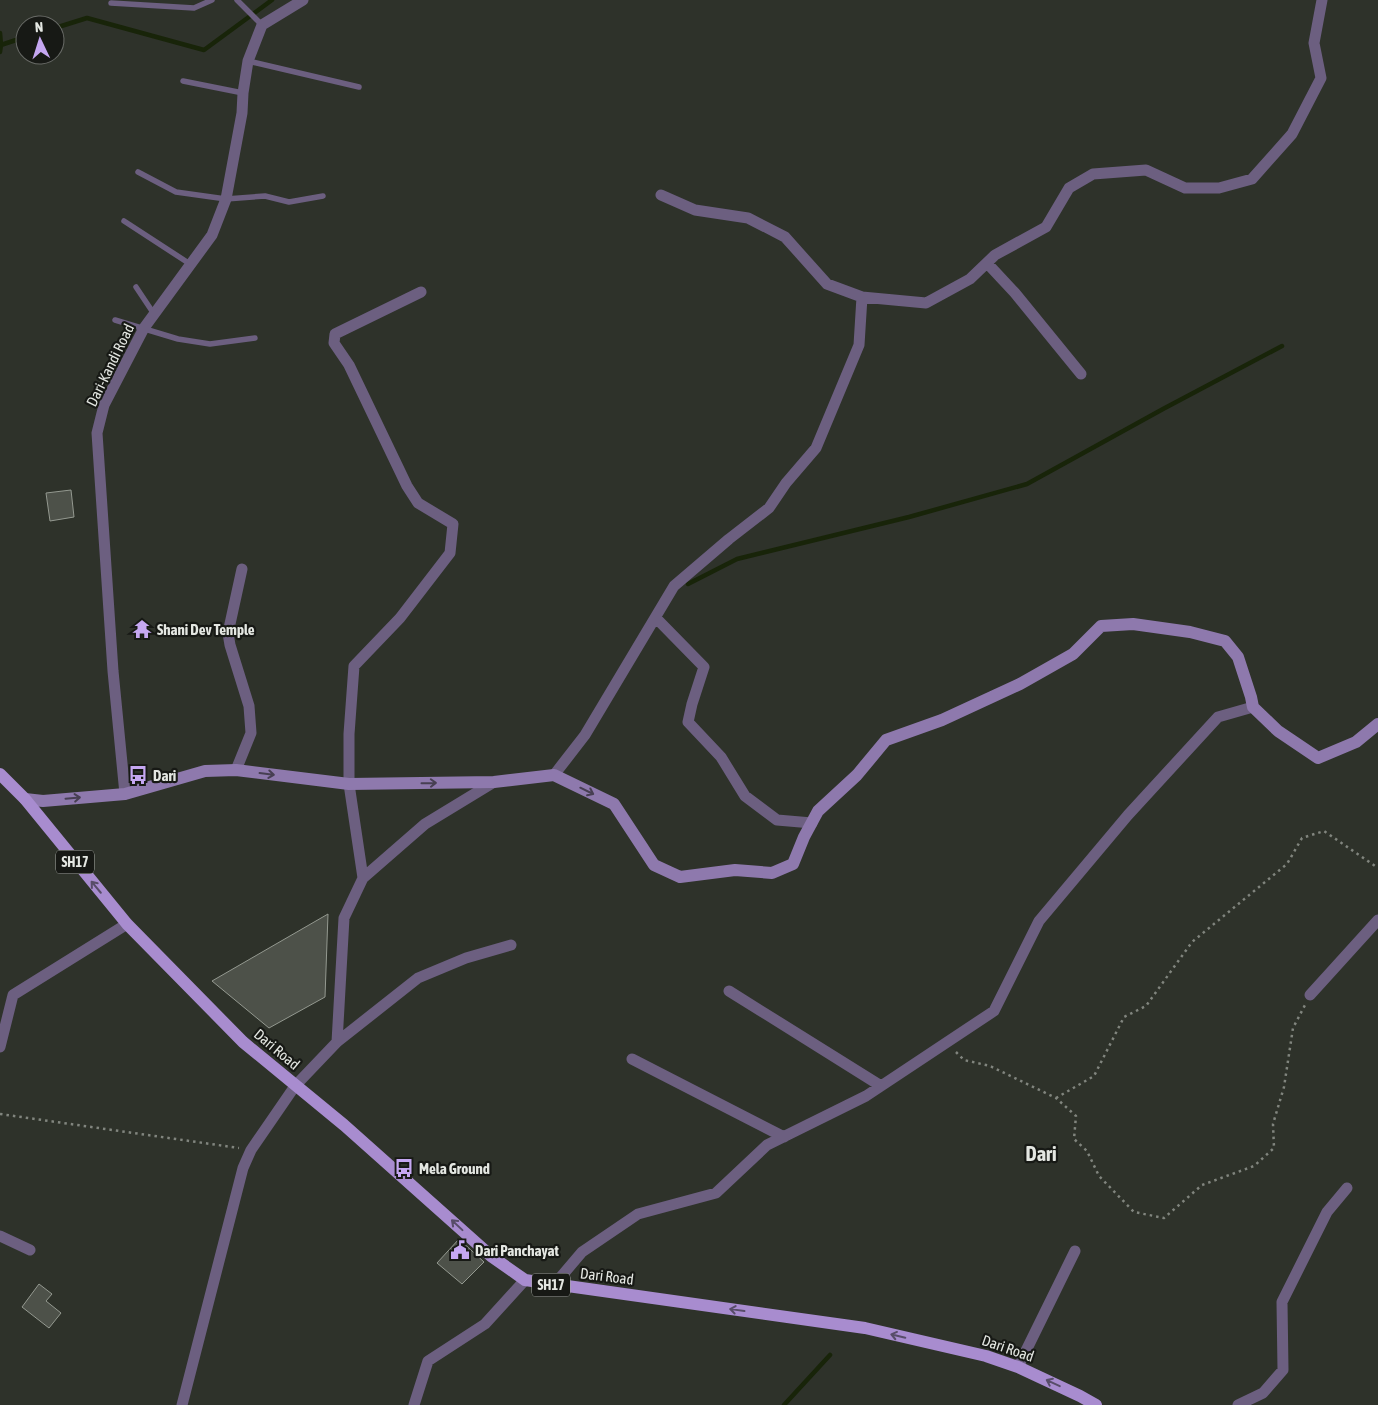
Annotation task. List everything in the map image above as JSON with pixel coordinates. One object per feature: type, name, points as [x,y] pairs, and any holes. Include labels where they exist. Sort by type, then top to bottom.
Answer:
[{"type":"main road","name":"SH17","points":[[0,774],[25,799]]},
{"type":"main road","name":"Dari Road","points":[[25,799],[127,924],[242,1042],[344,1125],[491,1256],[525,1280],[865,1328],[986,1356],[1018,1367],[1096,1405]]},
{"type":"street","points":[[262,25],[303,0]]},
{"type":"street","points":[[661,195],[695,210],[748,218],[785,237],[827,284],[862,297],[926,303],[970,280],[995,255],[1046,226],[1069,188],[1094,174],[1146,170],[1185,188],[1219,188],[1252,179],[1292,134],[1321,78],[1314,42],[1322,0]]},
{"type":"street","name":"Dari-Kandi Road","points":[[126,794],[113,671],[97,433],[104,404],[144,328],[212,236],[226,199],[242,113],[248,60],[262,25]]},
{"type":"street","points":[[987,263],[1015,293],[1081,374]]},
{"type":"street","points":[[363,878],[349,784],[349,734],[354,666],[400,618],[450,553],[453,524],[418,503],[406,486],[349,365],[334,344],[335,334],[422,292]]},
{"type":"street","points":[[554,775],[585,735],[674,586],[769,508],[786,483],[816,448],[859,345],[862,297]]},
{"type":"street","points":[[236,770],[251,733],[249,706],[228,633],[242,569]]},
{"type":"street","points":[[656,618],[704,667],[688,722],[721,756],[746,796],[777,820],[812,823]]},
{"type":"street","points":[[25,799],[43,801],[126,794],[205,771],[236,770],[349,784],[494,782],[554,775],[614,804],[654,865],[680,877],[735,870],[772,873],[793,864],[818,811],[857,775],[886,740],[942,720],[1020,684],[1074,654],[1101,626],[1133,624],[1190,632],[1225,641],[1238,657],[1253,708],[1278,731],[1318,758],[1356,742],[1378,724]]},
{"type":"street","points":[[554,1285],[582,1252],[638,1214],[716,1193],[767,1145],[866,1096],[994,1011],[1040,922],[1128,814],[1218,717],[1253,708]]},
{"type":"street","points":[[337,1042],[344,918],[363,878],[425,824],[494,782]]},
{"type":"street","points":[[1310,995],[1378,920]]},
{"type":"street","points":[[0,1047],[13,995],[127,924]]},
{"type":"street","points":[[182,1405],[242,1168],[250,1150],[295,1086],[337,1042],[418,978],[466,958],[511,945]]},
{"type":"street","points":[[729,991],[882,1086]]},
{"type":"street","points":[[632,1059],[784,1137]]},
{"type":"street","points":[[1238,1405],[1263,1393],[1283,1370],[1282,1302],[1327,1212],[1347,1188]]},
{"type":"street","points":[[0,1236],[30,1250]]},
{"type":"street","points":[[1018,1367],[1075,1251]]},
{"type":"street","points":[[414,1405],[428,1361],[485,1324],[525,1280]]},
{"type":"lane","points":[[111,3],[194,8],[212,0]]},
{"type":"lane","points":[[237,0],[262,25]]},
{"type":"lane","points":[[248,60],[359,87]]},
{"type":"lane","points":[[183,81],[243,94]]},
{"type":"lane","points":[[138,172],[176,192],[226,199],[265,196],[289,202],[323,196]]},
{"type":"lane","points":[[124,221],[190,264]]},
{"type":"lane","points":[[136,287],[154,314]]},
{"type":"lane","points":[[115,320],[178,339],[210,344],[255,338]]},
{"type":"path","points":[[1056,1098],[1094,1076],[1124,1017],[1146,1006],[1192,942],[1287,864],[1302,838],[1324,831],[1378,868]]},
{"type":"path","points":[[946,1043],[964,1060],[990,1066],[1056,1098],[1076,1116],[1074,1139],[1088,1151],[1100,1176],[1134,1212],[1164,1218],[1202,1184],[1254,1166],[1274,1148],[1273,1124],[1284,1087],[1294,1028],[1310,995]]},
{"type":"path","points":[[0,1114],[250,1150]]},
{"type":"building","points":[[71,490],[74,517],[50,521],[46,493]]},
{"type":"building","points":[[328,914],[325,997],[269,1028],[212,981]]},
{"type":"building","name":"Dari Panchayat","points":[[459,1239],[484,1262],[462,1284],[437,1263]]},
{"type":"building","points":[[39,1284],[52,1294],[46,1301],[61,1313],[49,1328],[22,1307]]},
{"type":"waterway","points":[[65,25],[87,18],[204,50],[272,0]]},
{"type":"waterway","points":[[0,33],[0,52]]},
{"type":"waterway","points":[[1,45],[15,40]]},
{"type":"waterway","points":[[688,584],[737,559],[909,517],[1027,484],[1282,346]]},
{"type":"waterway","points":[[784,1405],[830,1355]]},
{"type":"place","name":"Shani Dev Temple","points":[[142,629]]},
{"type":"place","name":"Dari","points":[[138,775]]},
{"type":"place","name":"Mela Ground","points":[[404,1168]]},
{"type":"place","name":"Dari Panchayat","points":[[460,1250]]},
{"type":"district","name":"Dari","points":[[1041,1153]]}]
